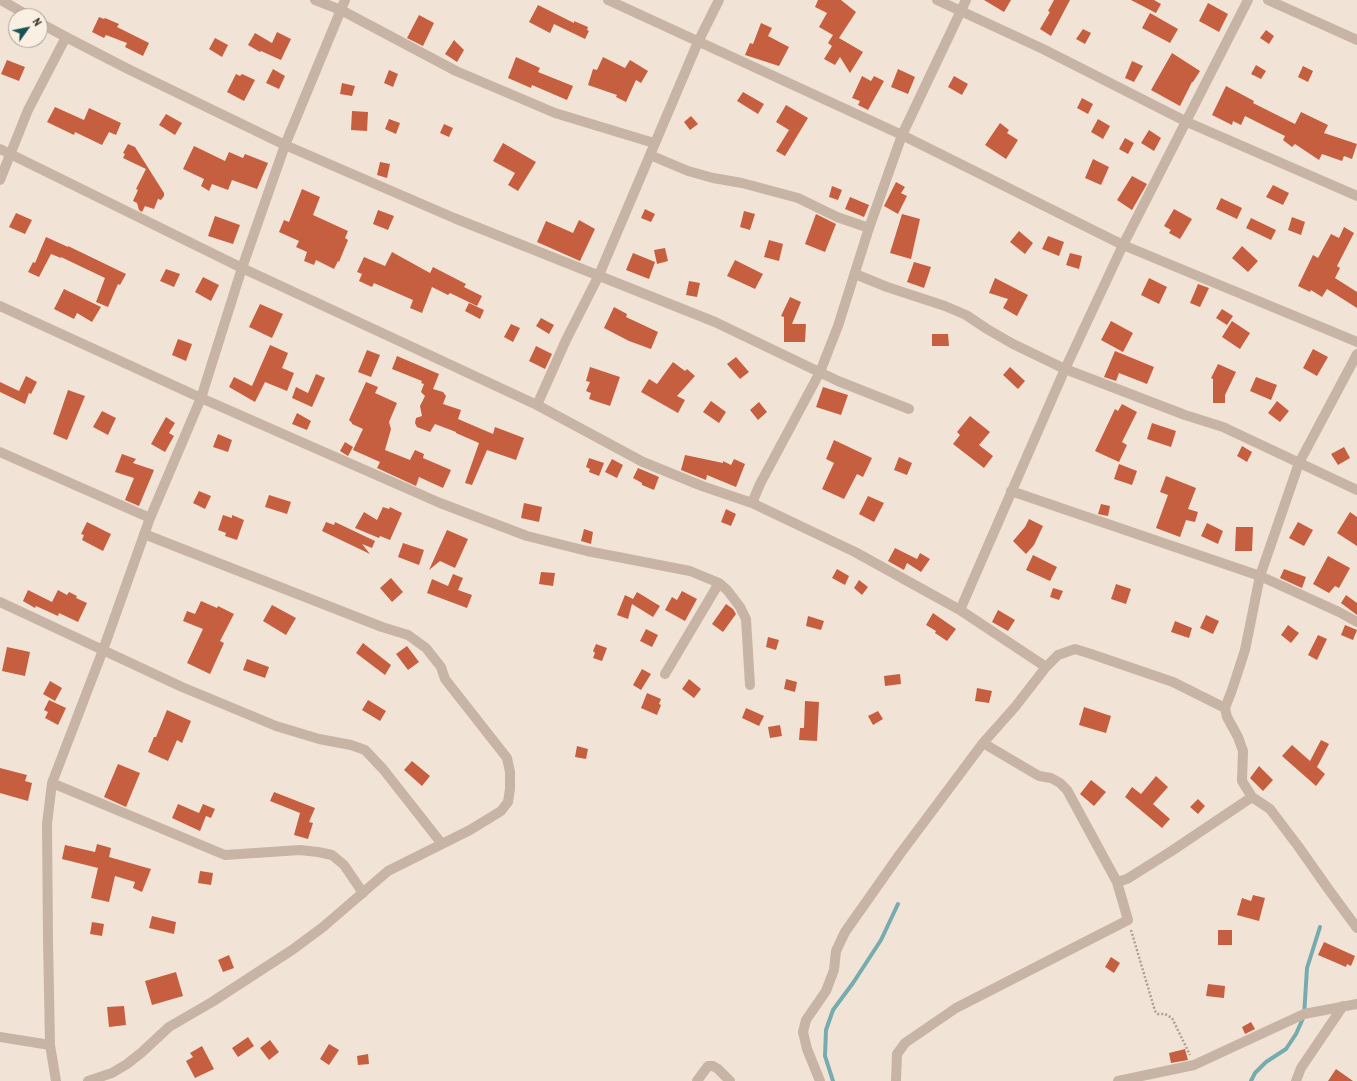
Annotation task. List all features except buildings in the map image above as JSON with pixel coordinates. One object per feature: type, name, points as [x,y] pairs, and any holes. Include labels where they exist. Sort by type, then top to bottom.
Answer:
[{"type":"street","points":[[1,0],[15,8]]},
{"type":"street","points":[[315,0],[341,10],[456,71],[555,113],[654,143]]},
{"type":"street","points":[[57,1080],[50,1045],[47,824],[52,783],[103,650],[150,518],[201,398],[242,268],[285,145],[345,0]]},
{"type":"street","points":[[608,0],[902,134],[1124,245],[1357,342]]},
{"type":"street","points":[[538,405],[566,340],[600,275],[654,143],[698,42],[719,0]]},
{"type":"street","points":[[937,0],[1043,49],[1186,122],[1357,196]]},
{"type":"street","points":[[752,503],[760,484],[820,372],[838,326],[869,228],[902,134],[966,0]]},
{"type":"street","points":[[960,610],[1065,369],[1094,311],[1124,245],[1248,0]]},
{"type":"street","points":[[1268,0],[1357,40]]},
{"type":"street","points":[[48,27],[66,37],[285,145],[454,218],[715,322],[838,381],[909,409]]},
{"type":"street","points":[[0,180],[28,110],[66,37]]},
{"type":"street","points":[[0,149],[242,268],[538,405],[643,462],[702,486],[752,503],[855,552],[960,610],[1046,666]]},
{"type":"street","points":[[650,155],[688,171],[713,178],[742,183],[798,198],[837,217],[869,228]]},
{"type":"street","points":[[855,274],[886,287],[930,300],[966,315],[1013,344],[1065,369],[1185,415],[1223,427],[1357,490]]},
{"type":"street","points":[[0,306],[201,398],[440,503],[527,536],[587,551],[690,571],[719,583],[734,598],[746,619],[750,685]]},
{"type":"street","points":[[1357,354],[1298,463],[1260,576],[1245,650],[1225,708],[1227,717],[1243,751],[1242,781],[1252,797],[1270,809],[1357,928]]},
{"type":"street","points":[[0,452],[150,518]]},
{"type":"street","points":[[1011,491],[1260,576],[1339,612],[1357,622]]},
{"type":"street","points":[[88,1081],[112,1073],[127,1064],[169,1027],[212,1002],[292,950],[323,927],[388,871],[442,844],[502,811],[508,802],[510,789],[510,772],[507,758],[444,679],[441,667],[426,648],[408,635],[374,624],[144,534]]},
{"type":"street","points":[[665,674],[719,583]]},
{"type":"street","points":[[0,602],[182,687],[276,726],[365,750],[383,769],[442,844]]},
{"type":"street","points":[[820,1081],[807,1049],[804,1032],[806,1020],[826,991],[834,970],[836,951],[845,932],[878,884],[983,743],[1015,707],[1046,666],[1058,655],[1075,649],[1173,682],[1225,708]]},
{"type":"street","points":[[896,1081],[897,1054],[905,1043],[956,1008],[1128,920],[1117,882],[1067,790],[1060,783],[1051,778],[1039,776],[983,743]]},
{"type":"street","points":[[52,783],[225,855],[300,850],[332,855],[344,865],[363,893]]},
{"type":"street","points":[[1117,882],[1127,879],[1170,852],[1252,797]]},
{"type":"street","points":[[1118,1081],[1194,1065],[1304,1014],[1357,1004]]},
{"type":"street","points":[[1296,1081],[1301,1068],[1343,1006]]},
{"type":"street","points":[[0,1038],[50,1045]]},
{"type":"street","points":[[697,1081],[708,1066],[713,1066],[730,1081]]},
{"type":"path","points":[[1128,920],[1155,1011],[1158,1014],[1165,1014],[1172,1018],[1194,1065]]},
{"type":"waterway","points":[[833,1081],[825,1056],[826,1030],[833,1010],[853,983],[881,940],[898,904]]},
{"type":"waterway","points":[[1251,1081],[1255,1073],[1266,1062],[1286,1049],[1296,1034],[1304,1016],[1307,968],[1320,927]]}]
